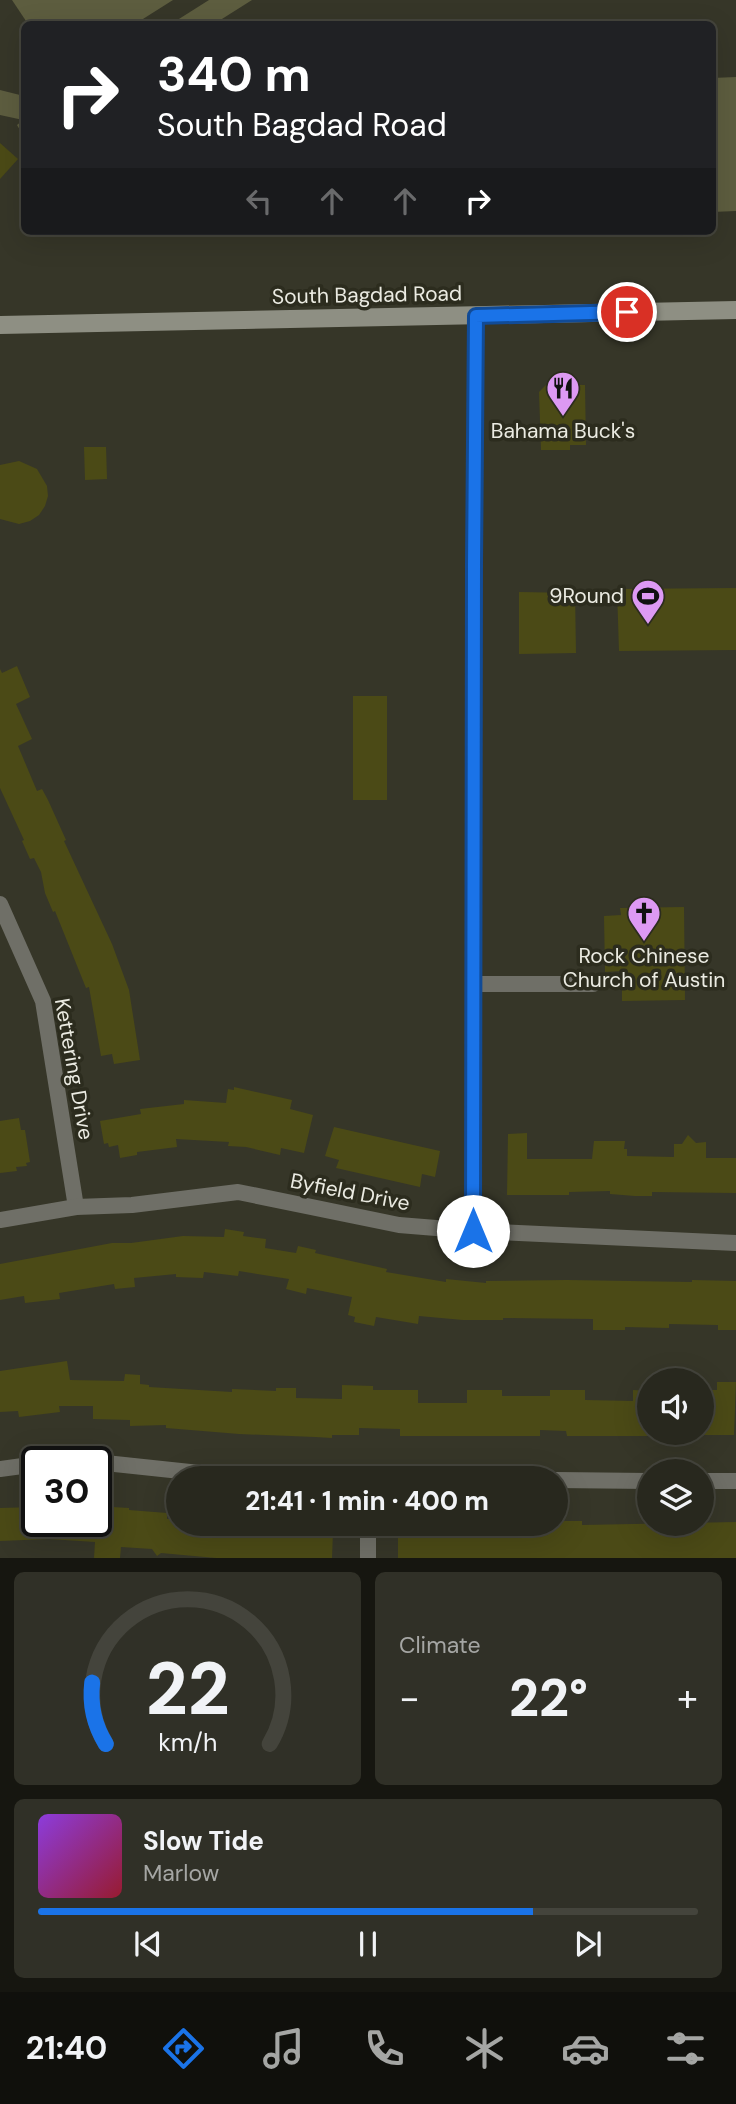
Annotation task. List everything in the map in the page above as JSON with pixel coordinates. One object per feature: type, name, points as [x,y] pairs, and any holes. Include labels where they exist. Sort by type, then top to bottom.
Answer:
[{"type":"main road","name":"South Bagdad Road","points":[[0,325],[736,310]]},
{"type":"street","points":[[473,1231],[476,316]]},
{"type":"street","name":"Kettering Drive","points":[[0,904],[43,1001],[76,1207]]},
{"type":"street","points":[[473,984],[593,984]]},
{"type":"street","name":"Byfield Drive","points":[[0,1220],[76,1207],[132,1205],[238,1192],[399,1225],[473,1231],[736,1242]]},
{"type":"street","points":[[112,1464],[166,1469]]},
{"type":"street","points":[[0,1469],[21,1466]]},
{"type":"street","points":[[568,1480],[637,1481]]},
{"type":"street","points":[[714,1481],[736,1481]]},
{"type":"street","points":[[368,1536],[368,1558]]},
{"type":"green space","points":[[12,0],[173,0],[140,21],[26,21]]},
{"type":"green space","points":[[209,0],[252,0],[219,21],[176,21]]},
{"type":"green space","points":[[736,77],[736,211],[716,212],[716,78]]},
{"type":"green space","points":[[0,90],[21,95],[21,120],[0,115]]},
{"type":"building","points":[[0,143],[18,159],[0,179]]},
{"type":"building","name":"Bahama Buck's","points":[[547,384],[585,385],[586,445],[570,445],[570,450],[541,450],[539,392]]},
{"type":"building","points":[[84,447],[106,447],[107,479],[85,480]]},
{"type":"building","points":[[19,461],[37,469],[47,486],[48,496],[39,515],[19,524],[0,519],[0,465]]},
{"type":"building","points":[[736,588],[736,650],[619,651],[617,589]]},
{"type":"building","points":[[519,592],[575,593],[576,653],[519,654]]},
{"type":"building","points":[[17,666],[30,697],[16,704],[32,739],[18,746],[37,791],[42,789],[48,800],[112,944],[129,990],[140,1060],[114,1064],[112,1054],[101,1056],[89,987],[86,988],[45,893],[41,872],[34,858],[30,859],[0,788],[0,669],[2,673]]},
{"type":"building","points":[[353,696],[387,696],[387,800],[353,800]]},
{"type":"building","name":"Rock Chinese Church of Austin","points":[[684,907],[685,1000],[622,1001],[622,971],[605,972],[604,916],[621,915],[620,908]]},
{"type":"building","points":[[234,1087],[292,1100],[290,1109],[313,1115],[304,1153],[281,1148],[280,1155],[228,1146],[229,1142],[176,1139],[177,1147],[137,1152],[137,1155],[120,1158],[118,1145],[109,1147],[108,1143],[104,1144],[100,1121],[141,1114],[140,1109],[184,1104],[184,1100],[226,1103],[228,1089],[234,1090]]},
{"type":"building","points":[[19,1118],[21,1130],[25,1130],[30,1162],[26,1163],[27,1166],[16,1167],[17,1171],[0,1173],[0,1121]]},
{"type":"building","points":[[334,1127],[440,1151],[435,1177],[422,1174],[420,1187],[336,1168],[339,1160],[325,1156]]},
{"type":"building","points":[[527,1133],[527,1159],[592,1159],[594,1141],[625,1141],[627,1156],[674,1157],[674,1144],[682,1144],[688,1135],[696,1143],[706,1142],[706,1158],[736,1158],[736,1193],[652,1192],[652,1196],[635,1196],[610,1194],[610,1191],[569,1192],[569,1195],[507,1195],[508,1134]]},
{"type":"building","points":[[225,1229],[244,1232],[243,1236],[266,1239],[265,1248],[296,1253],[298,1246],[316,1250],[315,1253],[387,1269],[386,1272],[446,1282],[446,1279],[486,1283],[567,1280],[736,1281],[736,1330],[718,1330],[718,1325],[669,1324],[669,1328],[625,1327],[625,1330],[593,1330],[593,1319],[463,1320],[419,1316],[418,1324],[376,1317],[374,1326],[354,1322],[355,1317],[348,1315],[352,1297],[307,1288],[306,1294],[286,1289],[289,1279],[239,1271],[238,1276],[204,1272],[203,1278],[176,1277],[176,1274],[134,1278],[135,1287],[115,1289],[114,1284],[59,1293],[60,1299],[25,1303],[24,1296],[0,1300],[0,1264],[112,1243],[183,1236],[224,1237]]},
{"type":"building","points":[[67,1361],[70,1380],[124,1381],[125,1374],[140,1375],[140,1384],[149,1387],[232,1392],[232,1389],[276,1391],[276,1388],[296,1388],[296,1398],[342,1399],[342,1385],[373,1386],[373,1390],[418,1390],[418,1403],[467,1403],[467,1390],[502,1390],[502,1396],[550,1396],[550,1390],[585,1390],[585,1400],[633,1401],[633,1390],[637,1390],[637,1436],[567,1436],[566,1431],[540,1430],[540,1436],[400,1436],[400,1429],[359,1428],[359,1435],[332,1435],[332,1438],[239,1434],[166,1428],[166,1425],[130,1426],[130,1420],[93,1419],[93,1406],[59,1406],[60,1412],[19,1417],[18,1411],[0,1412],[0,1371]]},
{"type":"building","points":[[717,1382],[736,1382],[734,1435],[714,1435],[714,1390],[717,1390]]},
{"type":"building","points":[[21,1507],[21,1537],[112,1537],[112,1507],[129,1508],[166,1513],[166,1536],[333,1536],[332,1558],[216,1558],[161,1553],[157,1556],[152,1549],[121,1547],[120,1558],[94,1558],[95,1542],[49,1539],[0,1541],[0,1508]]},
{"type":"building","points":[[568,1521],[582,1521],[582,1525],[637,1524],[637,1536],[714,1536],[714,1522],[736,1522],[736,1558],[398,1558],[398,1536],[568,1536]]},
{"type":"place","name":"Bahama Buck's","points":[[563,418]]},
{"type":"place","name":"9Round","points":[[648,626]]},
{"type":"place","name":"Rock Chinese Church of Austin","points":[[644,943]]},
{"type":"route","points":[[473,1231],[476,316],[627,312]]}]
